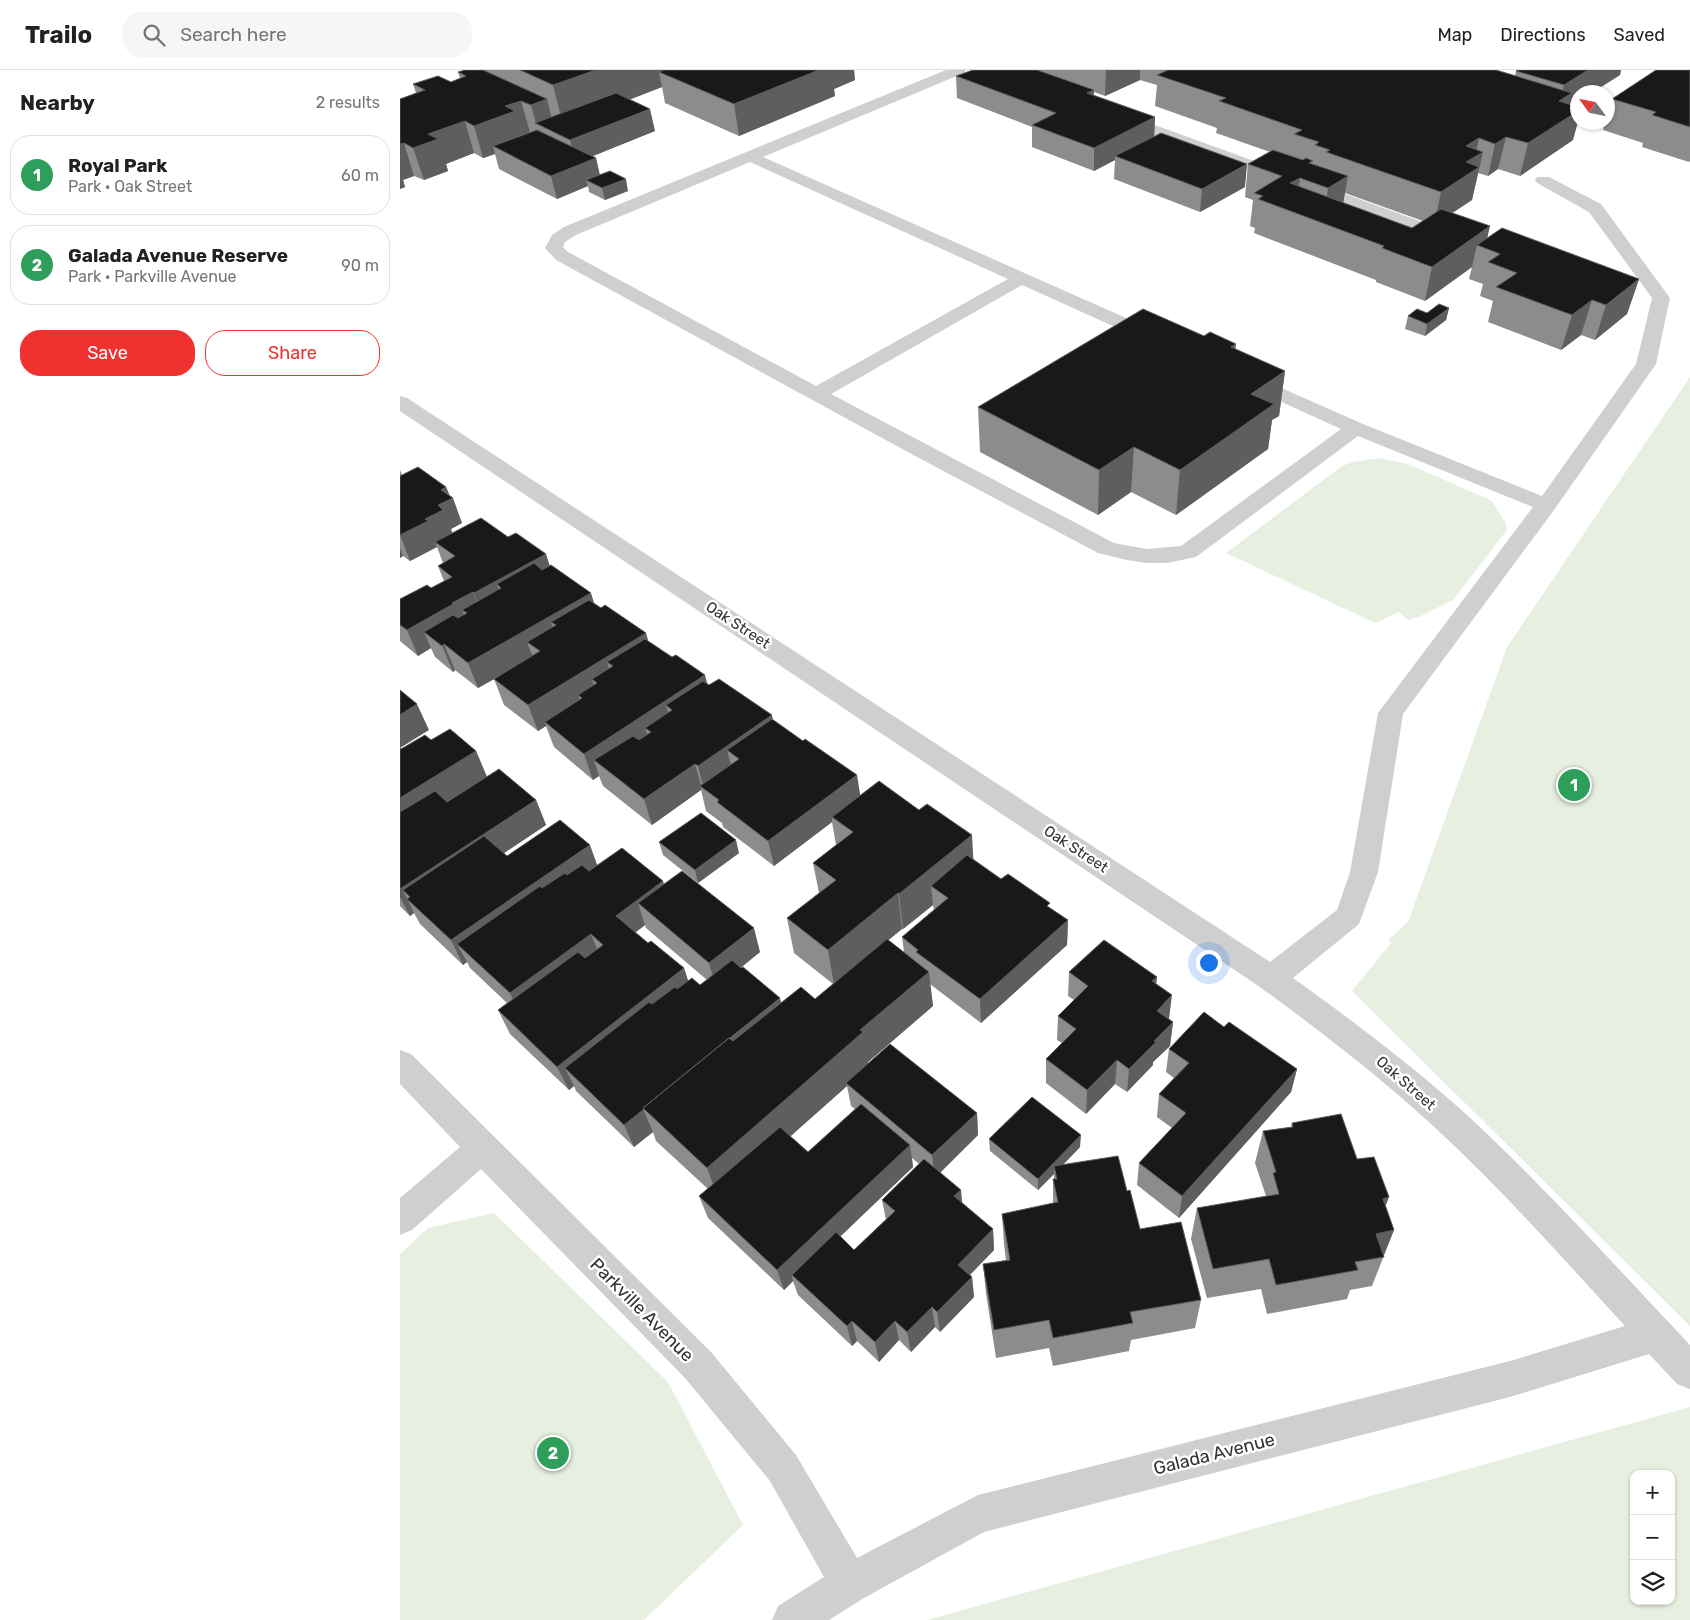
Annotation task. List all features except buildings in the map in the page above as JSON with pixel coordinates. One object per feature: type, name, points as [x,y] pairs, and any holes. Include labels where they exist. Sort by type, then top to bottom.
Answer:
[{"type":"street","points":[[959,70],[570,231],[558,239],[554,248],[562,256],[924,453],[1106,548],[1137,556],[1172,556],[1188,552],[1356,428]]},
{"type":"street","points":[[1106,112],[1471,245]]},
{"type":"street","points":[[751,157],[1167,343]]},
{"type":"street","points":[[1271,978],[1349,916],[1364,872],[1392,713],[1546,505],[1646,364],[1661,298],[1595,208],[1543,180]]},
{"type":"street","points":[[817,394],[1022,278]]},
{"type":"street","points":[[1629,284],[1653,285]]},
{"type":"street","points":[[1230,371],[1356,428],[1546,505]]},
{"type":"street","name":"Oak Street","points":[[400,402],[1271,978],[1363,1046],[1456,1126],[1537,1205],[1690,1371]]},
{"type":"street","name":"Parkville Avenue","points":[[400,1063],[698,1365],[783,1468],[850,1584]]},
{"type":"street","points":[[400,1219],[482,1148]]},
{"type":"street","name":"Galada Avenue","points":[[792,1620],[850,1584],[978,1514],[1510,1379],[1656,1334]]},
{"type":"street","points":[[829,1620],[850,1584]]},
{"type":"green space","points":[[1690,377],[1690,1326],[1352,991],[1391,943],[1388,940],[1408,922],[1507,647]]},
{"type":"green space","points":[[1380,458],[1408,464],[1492,501],[1505,522],[1507,530],[1453,600],[1421,616],[1408,620],[1399,612],[1375,623],[1226,553],[1342,466],[1353,462]]},
{"type":"green space","points":[[494,1213],[668,1382],[743,1525],[644,1620],[400,1620],[400,1254],[428,1228]]},
{"type":"green space","points":[[1690,1407],[1690,1620],[927,1620]]},
{"type":"place","name":"Royal Park","points":[[1574,785]]},
{"type":"place","name":"Galada Avenue Reserve","points":[[553,1453]]}]
